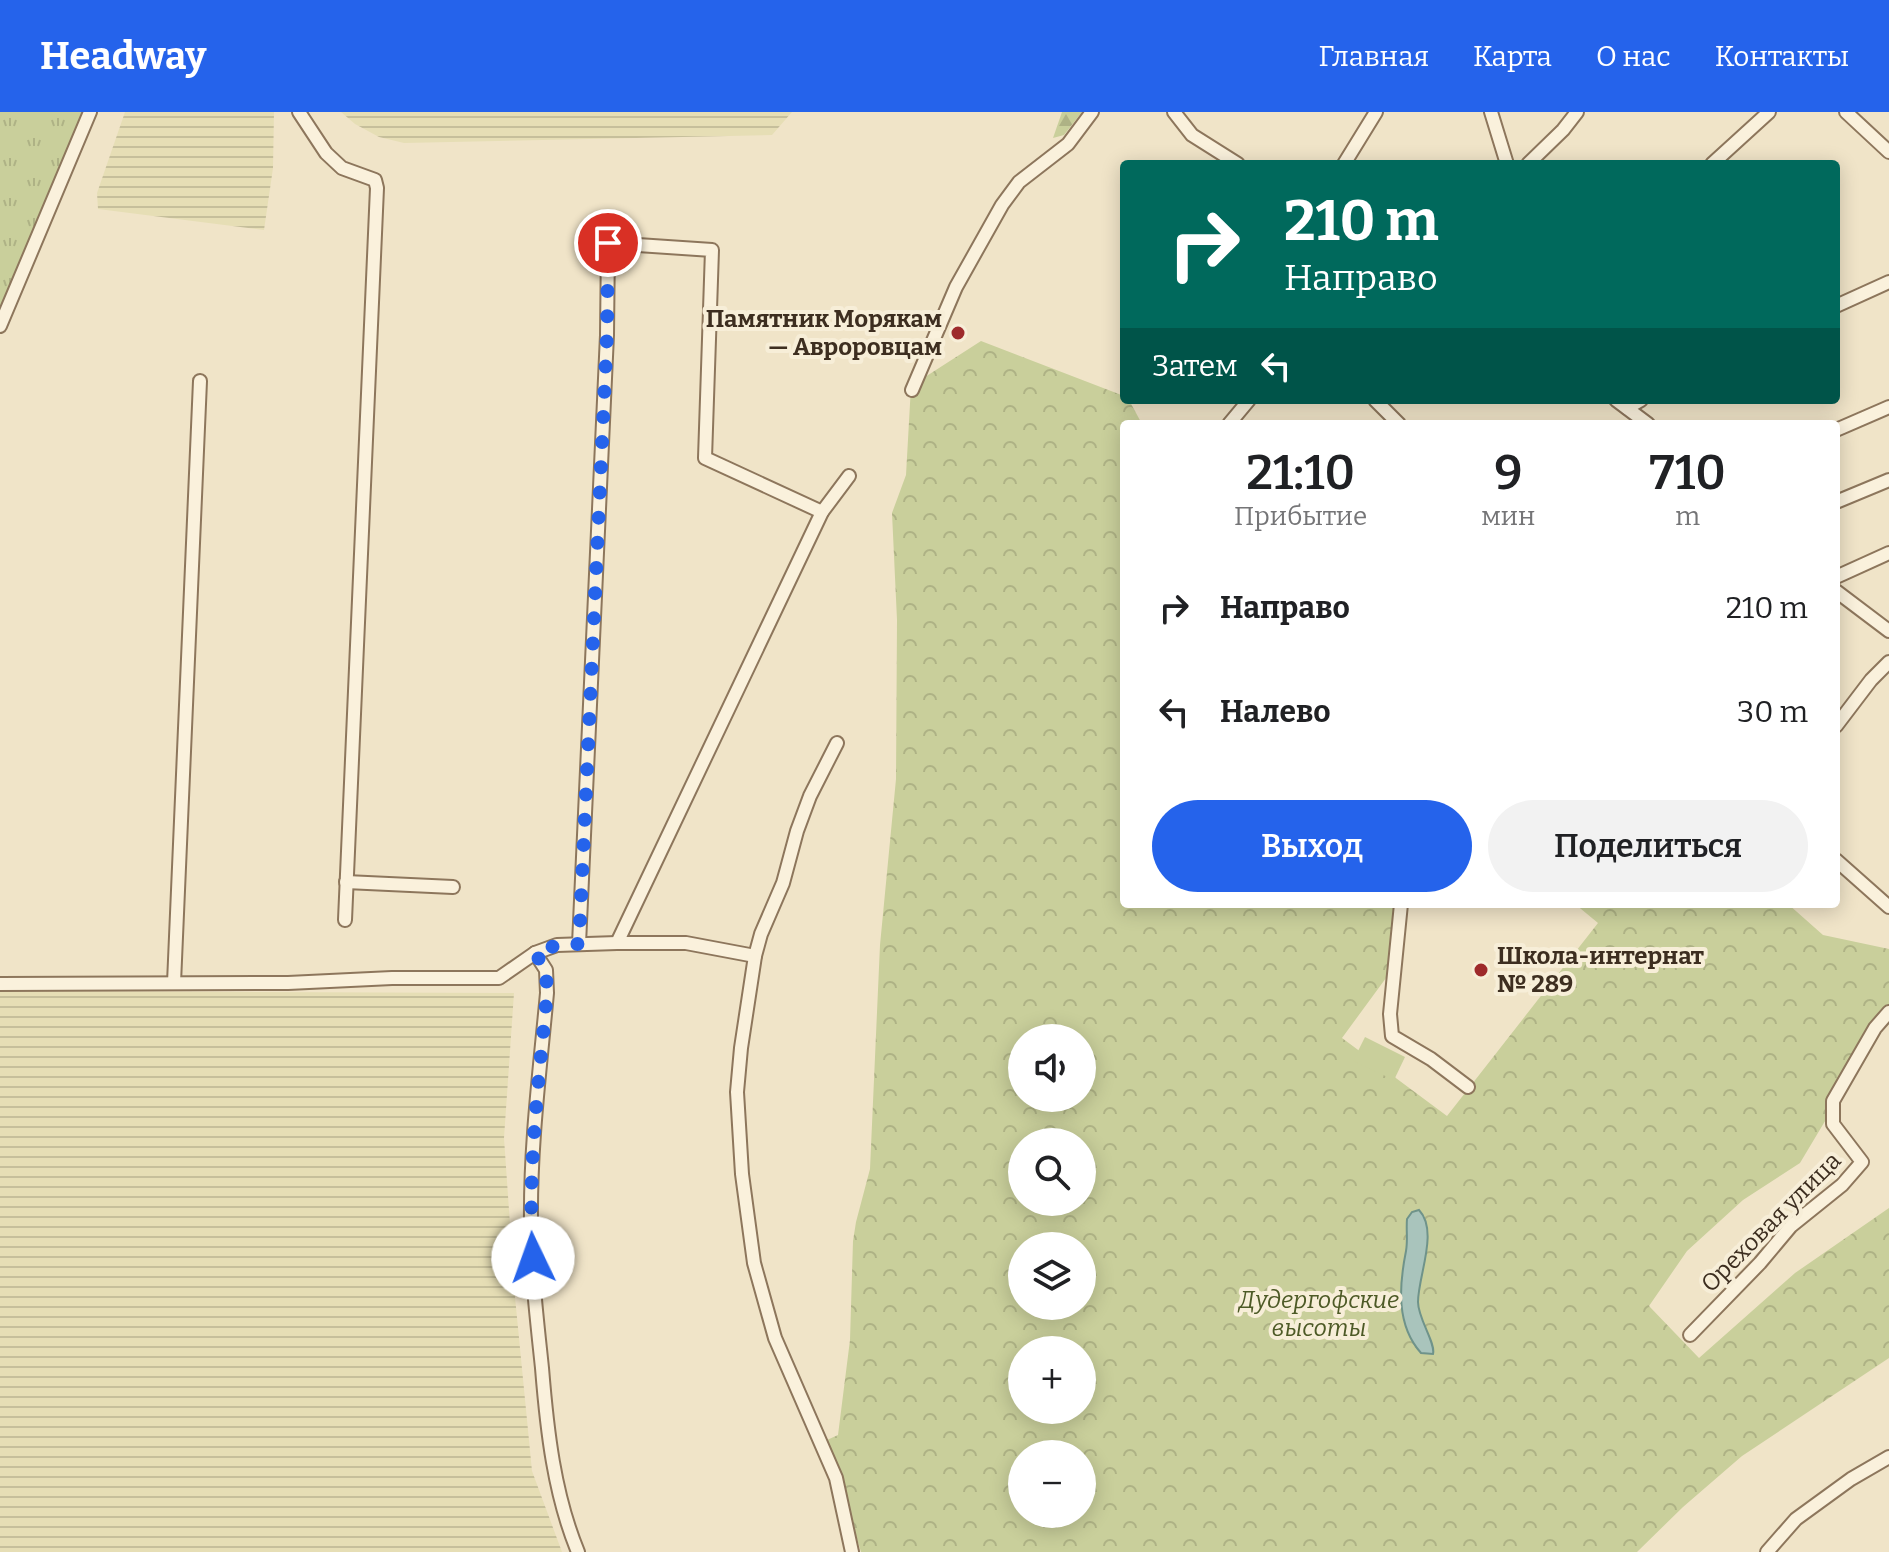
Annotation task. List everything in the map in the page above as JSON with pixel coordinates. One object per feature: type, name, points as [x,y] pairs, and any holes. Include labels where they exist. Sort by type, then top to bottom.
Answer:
[{"type":"street","points":[[0,326],[90,112]]},
{"type":"street","points":[[299,112],[326,153],[342,168],[375,180],[377,188],[345,920]]},
{"type":"street","points":[[912,390],[956,287],[1002,205],[1019,182],[1068,144],[1092,112]]},
{"type":"street","points":[[1174,112],[1192,135],[1232,160]]},
{"type":"street","points":[[1346,160],[1376,112]]},
{"type":"street","points":[[1491,112],[1506,160]]},
{"type":"street","points":[[1532,160],[1577,112]]},
{"type":"street","points":[[1716,160],[1769,112]]},
{"type":"street","points":[[1846,112],[1889,152]]},
{"type":"street","points":[[579,944],[606,350],[608,243],[712,250],[705,458],[822,512]]},
{"type":"street","points":[[1840,304],[1889,282]]},
{"type":"street","points":[[174,983],[200,381]]},
{"type":"street","points":[[1232,420],[1246,404]]},
{"type":"street","points":[[1379,404],[1395,420]]},
{"type":"street","points":[[1622,404],[1643,420]]},
{"type":"street","points":[[1627,408],[1634,404]]},
{"type":"street","points":[[1840,428],[1889,407]]},
{"type":"street","points":[[617,943],[822,512],[849,476]]},
{"type":"street","points":[[1840,500],[1889,480]]},
{"type":"street","points":[[1840,575],[1889,553]]},
{"type":"street","points":[[1840,594],[1889,631]]},
{"type":"street","points":[[1840,721],[1889,662]]},
{"type":"street","points":[[837,743],[810,796],[783,883],[765,923],[755,956],[737,1092],[742,1174],[754,1263],[775,1338],[836,1478],[852,1552]]},
{"type":"street","points":[[1840,864],[1889,907]]},
{"type":"street","points":[[346,882],[453,887]]},
{"type":"street","points":[[1401,908],[1390,1014],[1392,1036],[1431,1059],[1468,1087]]},
{"type":"street","points":[[0,984],[288,983],[392,978],[499,978],[535,953],[557,945],[579,944],[686,943],[755,956]]},
{"type":"street","points":[[535,953],[546,970],[547,993],[532,1182],[531,1226],[536,1305],[547,1433],[567,1525],[578,1552]]},
{"type":"street","name":"Ореховая улица","points":[[1690,1335],[1760,1263],[1791,1226],[1842,1185],[1862,1162],[1833,1124],[1833,1101],[1875,1028],[1889,1012]]},
{"type":"street","points":[[1767,1552],[1806,1512],[1851,1479],[1889,1457]]},
{"type":"shaded area","points":[[125,112],[274,112],[273,168],[264,230],[98,209],[97,193]]},
{"type":"shaded area","points":[[341,112],[792,112],[772,135],[404,143],[379,137]]},
{"type":"shaded area","points":[[0,991],[514,993],[504,1138],[515,1297],[532,1471],[562,1552],[0,1552]]},
{"type":"green space","points":[[0,112],[83,112],[0,311]]},
{"type":"green space","points":[[1062,112],[1082,112],[1064,135],[1053,138]]},
{"type":"green space","name":"Дудергофские высоты","points":[[981,341],[1120,394],[1120,404],[1131,404],[1140,420],[1120,420],[1120,908],[1400,908],[1394,983],[1386,978],[1342,1038],[1447,1116],[1598,923],[1580,908],[1793,908],[1823,935],[1889,949],[1889,1014],[1800,1163],[1743,1200],[1687,1251],[1649,1306],[1699,1358],[1795,1273],[1889,1208],[1889,1358],[1742,1456],[1637,1552],[861,1552],[827,1440],[838,1435],[850,1340],[853,1241],[870,1169],[880,945],[896,779],[897,620],[892,513],[906,475],[911,386]]},
{"type":"green space","points":[[1365,1037],[1405,1057],[1394,1080],[1353,1061]]},
{"type":"water","points":[[1419,1210],[1425,1219],[1427,1241],[1418,1302],[1433,1354],[1421,1353],[1403,1318],[1401,1291],[1407,1219],[1412,1212]]},
{"type":"place","name":"Памятник Морякам — Авроровцам","points":[[958,333]]},
{"type":"place","name":"Школа-интернат № 289","points":[[1481,970]]},
{"type":"route","points":[[533,1258],[534,1133],[547,993],[546,970],[535,953],[557,945],[579,944],[607,335],[608,243]]}]
